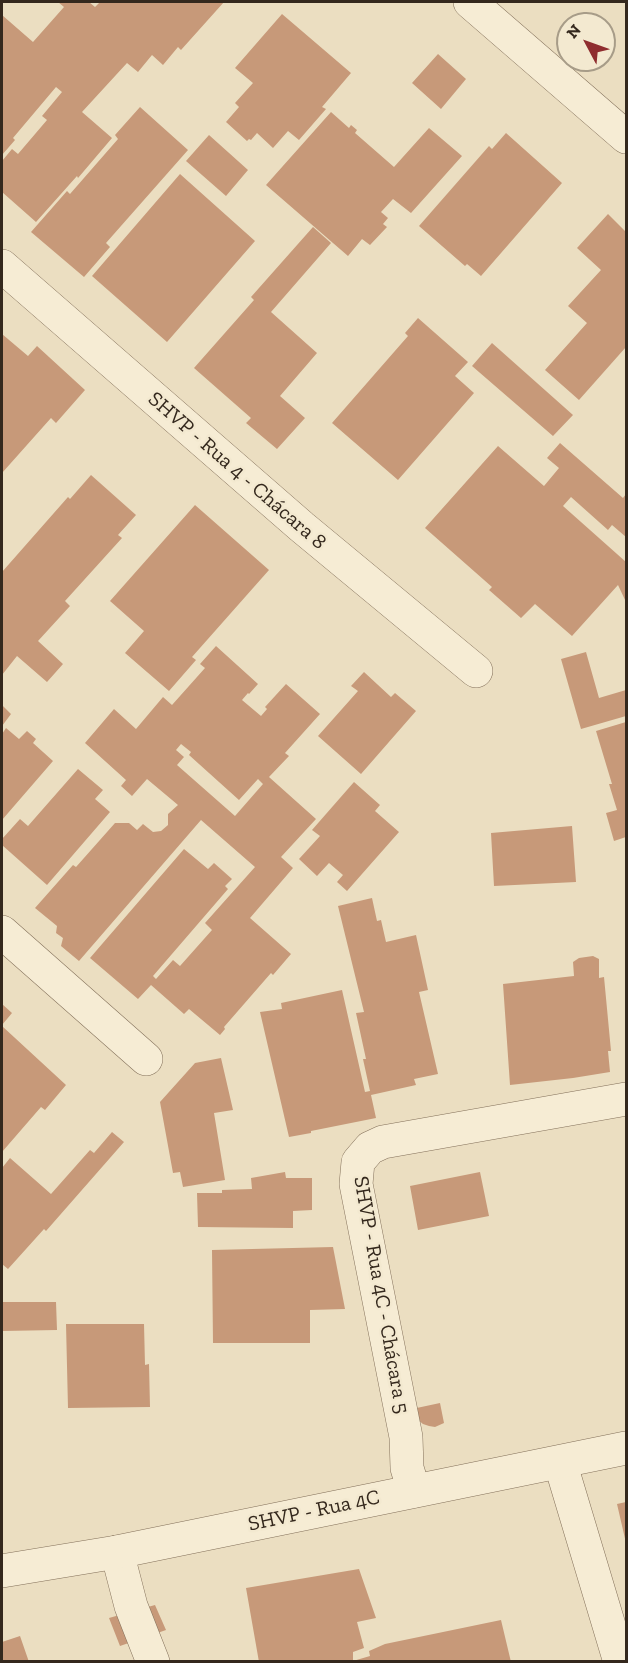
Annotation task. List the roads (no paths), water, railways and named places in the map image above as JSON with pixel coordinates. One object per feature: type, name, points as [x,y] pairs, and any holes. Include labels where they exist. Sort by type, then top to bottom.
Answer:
[{"type":"street","points":[[470,2],[627,137]]},
{"type":"street","name":"SHVP - Rua 4 - Chácara 8","points":[[2,266],[302,527],[476,671]]},
{"type":"street","points":[[2,932],[146,1059]]},
{"type":"street","name":"SHVP - Rua 4C - Chácara 5","points":[[414,1491],[407,1468],[406,1437],[356,1184],[358,1162],[370,1148],[383,1142],[627,1099]]},
{"type":"street","name":"SHVP - Rua 4C","points":[[2,1571],[117,1552],[627,1448]]},
{"type":"street","points":[[560,1462],[620,1662]]},
{"type":"street","points":[[117,1552],[131,1606],[153,1662]]}]
